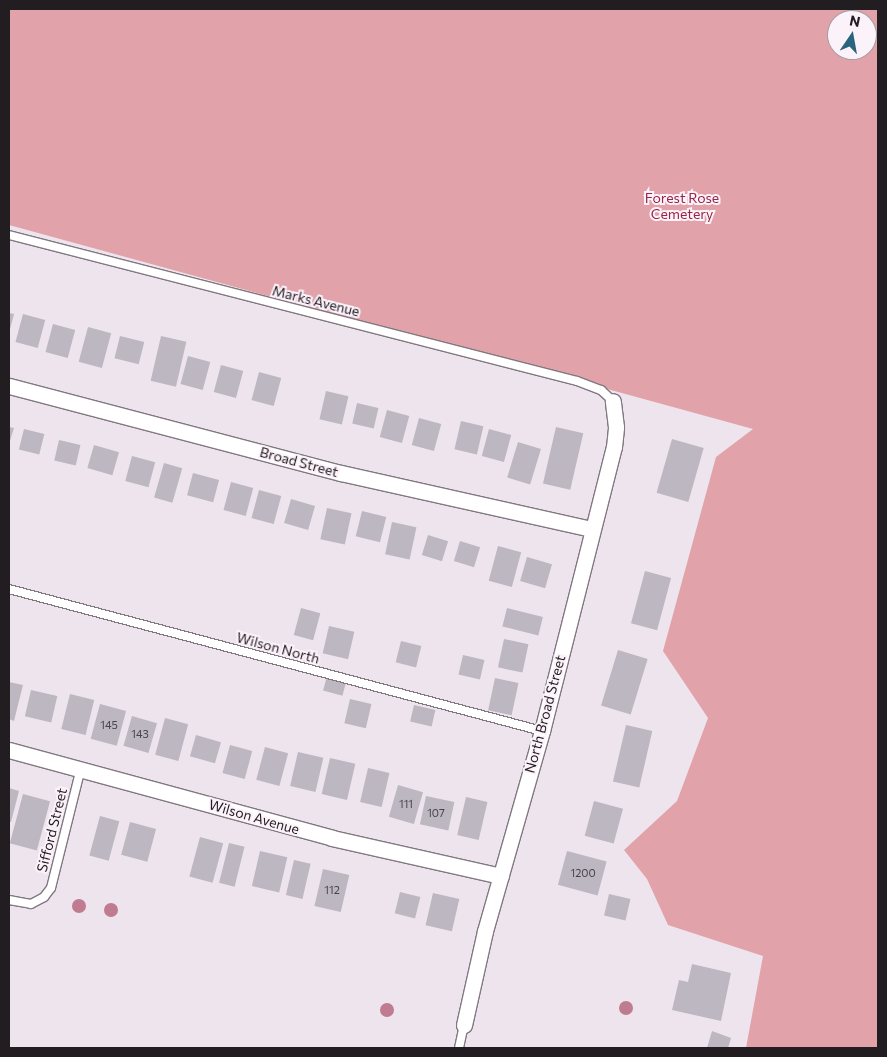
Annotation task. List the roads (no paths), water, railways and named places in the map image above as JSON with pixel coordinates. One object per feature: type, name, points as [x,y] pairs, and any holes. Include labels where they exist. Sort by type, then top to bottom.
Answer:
[{"type":"street","name":"Broad Street","points":[[9,386],[341,473],[590,529]]},
{"type":"street","name":"North Broad Street","points":[[464,1025],[501,876],[542,731],[590,529],[614,447],[616,427],[613,401]]},
{"type":"street","name":"Wilson Avenue","points":[[9,750],[81,768],[332,838],[501,876]]},
{"type":"lane","name":"Marks Avenue","points":[[9,235],[577,382],[602,390],[613,401]]},
{"type":"lane","name":"Wilson North","points":[[9,589],[542,731]]},
{"type":"lane","name":"Sifford Street","points":[[9,900],[31,904],[44,897],[51,888],[81,768]]},
{"type":"lane","points":[[459,1048],[464,1025]]},
{"type":"park label","name":"Forest Rose Cemetery","points":[[682,206]]}]
